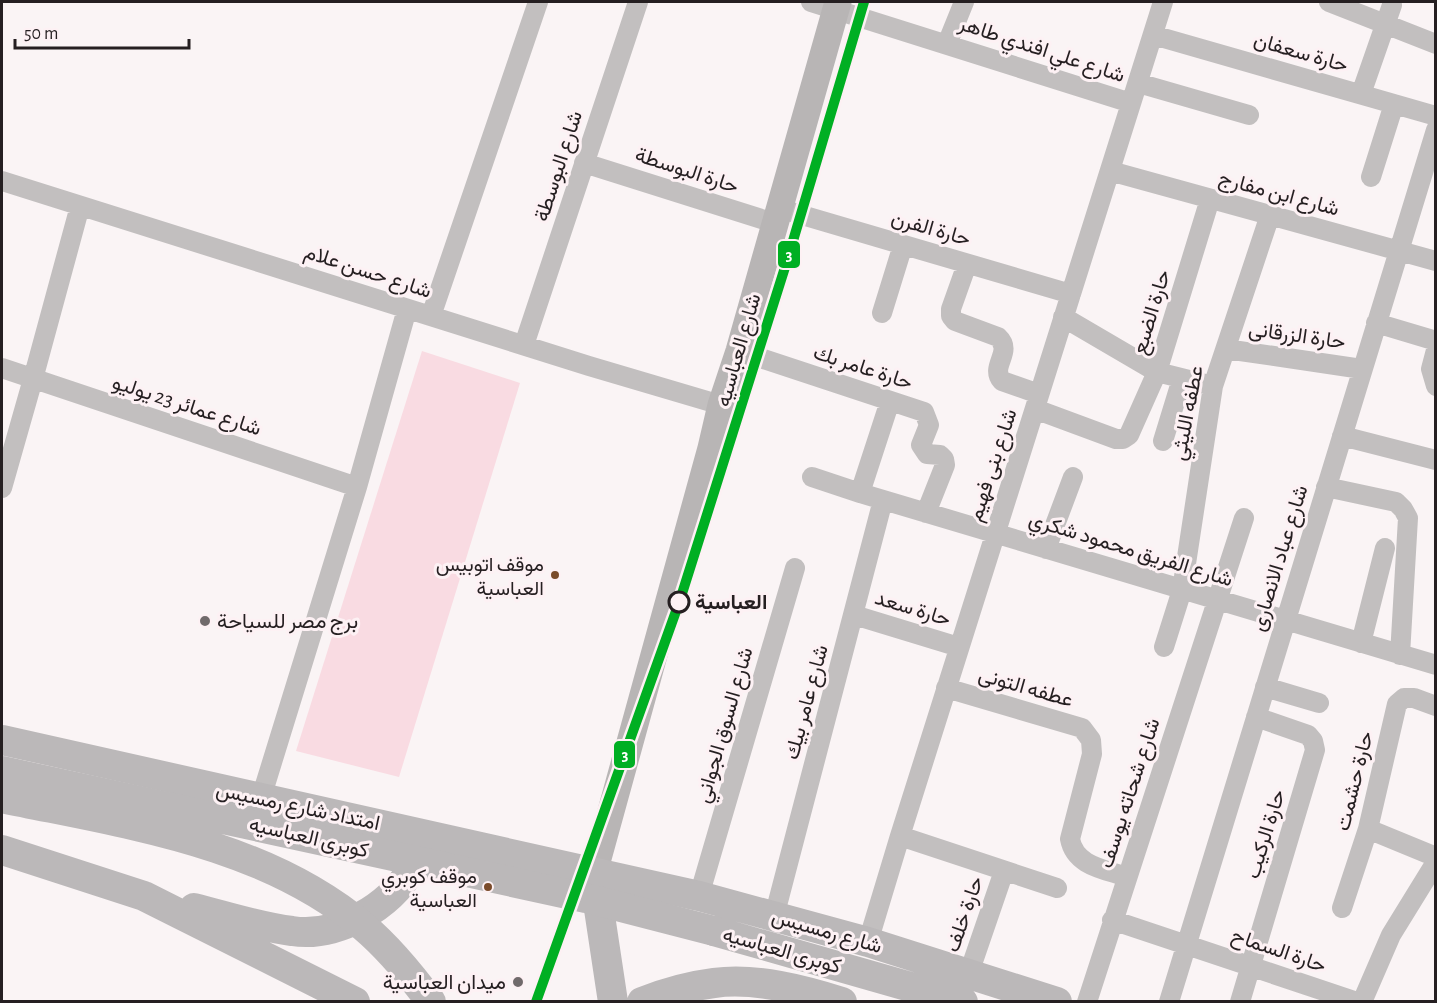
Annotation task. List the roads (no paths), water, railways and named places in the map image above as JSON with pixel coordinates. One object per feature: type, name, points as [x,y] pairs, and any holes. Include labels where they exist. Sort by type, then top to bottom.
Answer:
[{"type":"main road","name":"شارع العباسيه","points":[[594,873],[721,405],[739,351],[776,216],[828,4]]},
{"type":"main road","name":"امتداد شارع رمسيس","points":[[2,740],[594,873]]},
{"type":"main road","name":"كوبرى العباسيه","points":[[2,771],[552,891],[714,931],[966,987]]},
{"type":"main road","name":"كوبرى العباسيه","points":[[2,798],[195,842],[277,872],[309,888],[364,927],[388,950],[431,1002]]},
{"type":"main road","points":[[2,850],[144,896],[294,932],[322,930],[350,922],[374,908],[396,890],[412,867],[422,833]]},
{"type":"main road","name":"شارع رمسيس","points":[[594,873],[699,896],[868,942],[966,987],[1058,1002]]},
{"type":"main road","points":[[594,873],[613,1002]]},
{"type":"main road","points":[[144,896],[355,1002]]},
{"type":"main road","points":[[642,1002],[664,994],[716,982],[770,983],[842,1002]]},
{"type":"street","points":[[432,316],[538,2]]},
{"type":"street","name":"شارع البوسطة","points":[[524,345],[638,2]]},
{"type":"street","points":[[947,44],[964,2]]},
{"type":"street","name":"شارع بنى فهيم","points":[[868,942],[1163,2]]},
{"type":"street","points":[[1329,2],[1436,44]]},
{"type":"street","name":"شارع علي افندي طاهر","points":[[828,4],[1131,102]]},
{"type":"street","points":[[1361,94],[1392,5]]},
{"type":"street","name":"حارة سعفان","points":[[1153,35],[1436,116]]},
{"type":"street","points":[[1138,83],[1249,115]]},
{"type":"street","points":[[1371,177],[1394,104]]},
{"type":"street","name":"شارع عباد الانصارى","points":[[1169,1002],[1436,130]]},
{"type":"street","name":"حارة البوسطة","points":[[584,162],[776,216]]},
{"type":"street","name":"شارع ابن مفارج","points":[[1110,171],[1436,261]]},
{"type":"street","name":"شارع حسن علام","points":[[2,182],[721,405]]},
{"type":"street","name":"حارة الضبع","points":[[1037,402],[1116,439],[1123,440],[1130,435],[1157,372],[1210,199]]},
{"type":"street","points":[[2,488],[8,436],[33,379],[80,206]]},
{"type":"street","name":"عطفه الليثي","points":[[1164,647],[1182,590],[1213,386],[1270,215]]},
{"type":"street","name":"حارة الفرن","points":[[776,216],[903,245],[1071,294]]},
{"type":"street","points":[[882,313],[903,245]]},
{"type":"street","points":[[967,264],[951,309],[951,316],[955,321],[998,337],[1005,349],[997,370],[998,376],[1002,381],[1037,402]]},
{"type":"street","points":[[261,798],[357,487],[408,309]]},
{"type":"street","points":[[1064,317],[1157,372],[1213,386]]},
{"type":"street","points":[[1376,323],[1436,341]]},
{"type":"street","name":"حارة الزرقانى","points":[[1226,348],[1362,369]]},
{"type":"street","points":[[1436,350],[1431,369],[1436,386]]},
{"type":"street","name":"حارة عامر بك","points":[[739,351],[924,412],[929,425],[921,445],[927,454],[940,455],[945,465],[926,513]]},
{"type":"street","name":"شارع عمائر 23 يوليو","points":[[2,368],[357,487]]},
{"type":"street","points":[[1163,441],[1182,379]]},
{"type":"street","points":[[860,493],[890,401]]},
{"type":"street","points":[[1342,436],[1436,460]]},
{"type":"street","name":"شارع الفريق محمود شكري","points":[[812,477],[1436,665]]},
{"type":"street","points":[[1046,549],[1073,477]]},
{"type":"street","points":[[1326,487],[1395,502],[1403,509],[1408,519],[1400,655]]},
{"type":"street","name":"شارع عامر بيك","points":[[774,916],[883,500]]},
{"type":"street","name":"شارع شحاته يوسف","points":[[1087,1002],[1244,518]]},
{"type":"street","points":[[1361,643],[1385,548]]},
{"type":"street","name":"شارع السوق الجواني","points":[[699,896],[795,568]]},
{"type":"street","name":"حارة سعد","points":[[854,615],[959,647]]},
{"type":"street","points":[[1265,687],[1319,704]]},
{"type":"street","name":"عطفه التونى","points":[[946,688],[1082,728],[1091,740],[1092,754],[1070,839],[1072,851],[1082,860],[1127,877]]},
{"type":"street","name":"حارة حشمت","points":[[1342,908],[1368,829],[1397,704],[1404,698],[1414,698],[1436,706]]},
{"type":"street","name":"حارة الركيب","points":[[1240,1002],[1315,750],[1313,741],[1308,735],[1256,717]]},
{"type":"street","points":[[1368,829],[1436,857]]},
{"type":"street","points":[[900,836],[1057,888]]},
{"type":"street","points":[[1360,1002],[1390,935],[1436,862]]},
{"type":"street","name":"حارة خلف","points":[[966,987],[1004,871]]},
{"type":"street","name":"حارة السماح","points":[[1112,920],[1360,1002]]},
{"type":"place","name":"موقف اتوبيس العباسية","points":[[555,575]]},
{"type":"place","name":"العباسية","points":[[679,602]]},
{"type":"place","name":"برج مصر للسياحة","points":[[205,621]]},
{"type":"place","name":"موقف كوبري العباسية","points":[[488,887]]},
{"type":"place","name":"ميدان العباسية","points":[[518,982]]}]
